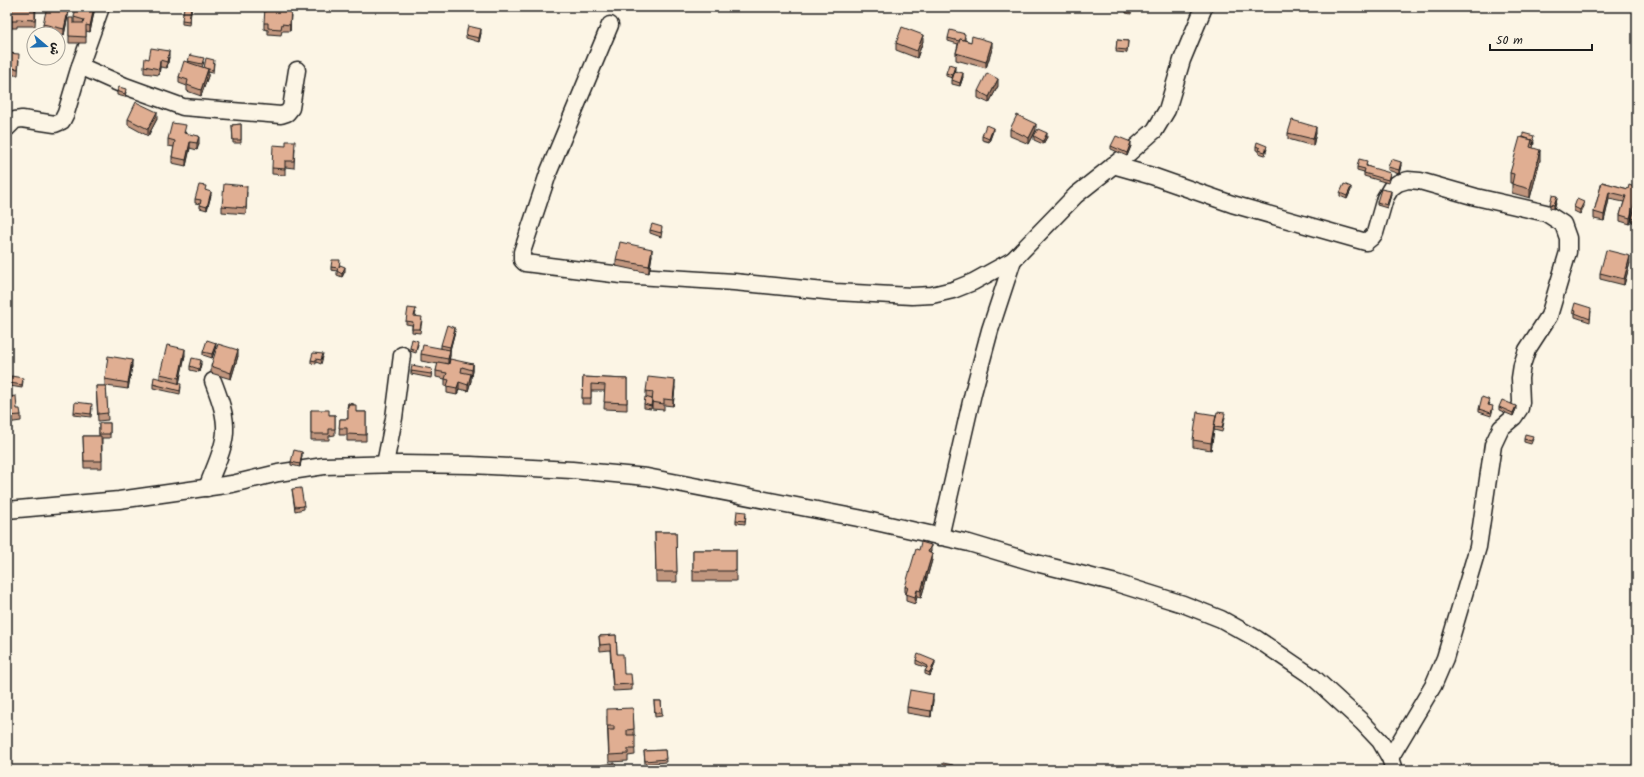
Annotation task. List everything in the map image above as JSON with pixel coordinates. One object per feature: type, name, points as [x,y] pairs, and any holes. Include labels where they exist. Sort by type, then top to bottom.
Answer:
[{"type":"street","points":[[7,128],[15,120],[22,119],[55,124],[62,120],[66,113],[80,66],[101,7]]},
{"type":"street","points":[[610,25],[549,171],[522,252],[522,260],[525,263],[621,275],[734,282],[835,292],[912,296],[932,295],[953,290],[973,282],[1013,260],[1076,195],[1129,153],[1155,130],[1168,110],[1182,60],[1204,7]]},
{"type":"street","points":[[80,66],[125,86],[183,107],[281,115],[287,113],[291,108],[298,70]]},
{"type":"street","points":[[1113,165],[1152,176],[1232,204],[1366,242],[1372,238],[1375,233],[1386,198],[1391,188],[1398,183],[1408,180],[1420,181],[1476,197],[1546,213],[1563,224],[1568,238],[1568,252],[1549,316],[1527,350],[1522,365],[1520,378],[1520,408],[1514,417],[1501,428],[1493,445],[1478,547],[1444,658],[1433,686],[1392,764]]},
{"type":"street","points":[[940,537],[975,386],[990,330],[1013,260]]},
{"type":"street","points":[[385,464],[394,418],[402,355]]},
{"type":"street","points":[[206,488],[221,451],[225,432],[221,403],[213,381]]},
{"type":"street","points":[[7,510],[119,500],[206,488],[232,484],[278,473],[324,466],[385,464],[489,466],[572,470],[647,477],[858,518],[969,543],[1036,563],[1116,583],[1183,604],[1221,619],[1257,639],[1313,677],[1362,722],[1380,741],[1392,764]]},
{"type":"building","points":[[12,7],[35,7],[35,20],[17,19],[17,21],[11,21]]},
{"type":"building","points":[[47,7],[69,7],[65,26],[51,26],[43,24]]},
{"type":"building","points":[[76,7],[94,7],[90,26],[86,25],[86,37],[69,36],[69,18],[73,18],[73,23],[83,23],[84,20],[74,17]]},
{"type":"building","points":[[184,7],[191,7],[189,21],[182,20]]},
{"type":"building","points":[[265,7],[291,7],[290,25],[282,24],[281,29],[268,28],[268,23],[264,23]]},
{"type":"building","points":[[1126,7],[1132,7],[1131,11],[1126,10]]},
{"type":"building","points":[[468,26],[481,29],[479,38],[466,35]]},
{"type":"building","points":[[902,27],[923,35],[917,51],[896,43]]},
{"type":"building","points":[[950,30],[965,34],[964,40],[960,39],[959,41],[948,38]]},
{"type":"building","points":[[972,36],[992,42],[986,62],[956,53],[960,39],[971,42]]},
{"type":"building","points":[[1117,40],[1128,41],[1127,50],[1116,49]]},
{"type":"building","points":[[151,48],[169,51],[167,62],[160,60],[159,69],[144,66],[145,58],[149,59]]},
{"type":"building","points":[[7,53],[19,54],[18,69],[12,68],[12,74],[7,74]]},
{"type":"building","points":[[190,55],[204,58],[202,64],[188,61]]},
{"type":"building","points":[[206,58],[214,60],[213,70],[204,68]]},
{"type":"building","points":[[184,61],[208,69],[201,90],[187,85],[188,80],[179,77]]},
{"type":"building","points":[[949,64],[955,66],[952,75],[946,73]]},
{"type":"building","points":[[955,71],[963,73],[960,83],[952,80]]},
{"type":"building","points":[[987,73],[998,79],[989,97],[978,91]]},
{"type":"building","points":[[119,87],[126,89],[125,94],[117,91]]},
{"type":"building","points":[[136,102],[157,112],[148,129],[128,119]]},
{"type":"building","points":[[1017,115],[1036,124],[1029,138],[1010,129]]},
{"type":"building","points":[[1292,120],[1316,127],[1313,139],[1288,133]]},
{"type":"building","points":[[172,123],[186,125],[184,133],[199,136],[197,143],[190,142],[186,160],[172,157],[175,141],[168,139]]},
{"type":"building","points":[[241,124],[241,140],[233,140],[232,125]]},
{"type":"building","points":[[986,125],[993,128],[989,139],[982,136]]},
{"type":"building","points":[[1038,129],[1047,133],[1043,141],[1034,136]]},
{"type":"building","points":[[1523,133],[1534,136],[1533,145],[1532,140],[1523,137]]},
{"type":"building","points":[[1116,136],[1131,142],[1127,153],[1111,146]]},
{"type":"building","points":[[1520,137],[1532,140],[1530,147],[1540,150],[1530,189],[1512,184],[1514,174],[1510,173]]},
{"type":"building","points":[[286,141],[295,141],[294,161],[285,161],[285,169],[272,168],[273,145],[286,146]]},
{"type":"building","points":[[1257,142],[1267,146],[1265,152],[1259,150],[1260,148],[1256,146]]},
{"type":"building","points":[[1359,159],[1367,161],[1366,166],[1390,173],[1388,180],[1364,173],[1365,169],[1357,167]]},
{"type":"building","points":[[1391,159],[1401,162],[1399,170],[1388,167]]},
{"type":"building","points":[[1602,182],[1628,189],[1629,185],[1637,188],[1637,195],[1630,218],[1620,215],[1626,196],[1609,192],[1604,215],[1594,212]]},
{"type":"building","points":[[224,184],[247,186],[246,208],[222,206]]},
{"type":"building","points":[[1344,184],[1351,187],[1347,196],[1340,193]]},
{"type":"building","points":[[199,185],[206,186],[205,190],[211,192],[207,207],[200,205],[201,200],[195,199]]},
{"type":"building","points":[[1381,189],[1391,191],[1387,205],[1377,202]]},
{"type":"building","points":[[1552,195],[1557,196],[1554,205],[1550,204]]},
{"type":"building","points":[[1577,199],[1584,202],[1580,210],[1574,207]]},
{"type":"building","points":[[1637,204],[1637,220],[1632,218]]},
{"type":"building","points":[[652,224],[662,227],[661,233],[650,230]]},
{"type":"building","points":[[620,242],[652,249],[649,266],[616,260]]},
{"type":"building","points":[[1606,250],[1630,256],[1624,279],[1600,273]]},
{"type":"building","points":[[332,260],[340,260],[339,267],[340,265],[345,267],[342,274],[337,271],[338,268],[331,267]]},
{"type":"building","points":[[1575,303],[1591,308],[1590,319],[1575,313],[1576,311],[1573,310]]},
{"type":"building","points":[[408,308],[416,309],[414,316],[422,317],[420,329],[412,329],[413,322],[406,321]]},
{"type":"building","points":[[447,325],[455,328],[450,347],[441,345]]},
{"type":"building","points":[[412,339],[418,341],[416,350],[410,348]]},
{"type":"building","points":[[207,340],[216,343],[212,354],[203,352]]},
{"type":"building","points":[[218,344],[238,350],[231,373],[211,366]]},
{"type":"building","points":[[167,345],[185,349],[179,378],[160,374]]},
{"type":"building","points":[[423,345],[450,350],[448,359],[421,354]]},
{"type":"building","points":[[313,353],[323,354],[321,360],[311,360]]},
{"type":"building","points":[[108,356],[132,360],[128,383],[105,379]]},
{"type":"building","points":[[192,358],[201,360],[199,369],[190,366]]},
{"type":"building","points":[[450,359],[473,364],[472,370],[462,367],[461,372],[471,374],[468,385],[459,382],[457,388],[447,386],[449,380],[445,379],[447,373],[436,371],[438,362],[449,364]]},
{"type":"building","points":[[412,365],[432,369],[431,374],[411,371]]},
{"type":"building","points":[[11,376],[23,378],[22,385],[10,383]]},
{"type":"building","points":[[154,377],[181,384],[180,391],[153,384]]},
{"type":"building","points":[[583,377],[627,379],[627,403],[604,402],[605,385],[591,384],[591,398],[582,398]]},
{"type":"building","points":[[648,377],[675,380],[673,400],[664,399],[664,404],[652,402],[653,392],[646,391]]},
{"type":"building","points":[[96,386],[106,386],[108,413],[98,414]]},
{"type":"building","points":[[16,396],[17,409],[20,409],[21,415],[7,416],[7,397]]},
{"type":"building","points":[[645,397],[652,399],[651,406],[644,404]]},
{"type":"building","points":[[1482,397],[1490,400],[1488,405],[1493,406],[1491,413],[1479,409]]},
{"type":"building","points":[[1502,400],[1516,406],[1513,413],[1499,407]]},
{"type":"building","points":[[75,402],[92,404],[91,414],[74,412]]},
{"type":"building","points":[[348,403],[354,405],[348,405],[347,408]]},
{"type":"building","points":[[348,405],[356,405],[356,412],[366,412],[366,435],[347,434],[347,428],[339,428],[340,419],[348,419]]},
{"type":"building","points":[[311,410],[329,410],[329,415],[335,415],[335,429],[329,429],[329,434],[311,434]]},
{"type":"building","points":[[1197,412],[1216,415],[1211,443],[1193,440]]},
{"type":"building","points":[[1217,412],[1225,413],[1222,428],[1214,427]]},
{"type":"building","points":[[99,423],[110,423],[110,434],[99,434]]},
{"type":"building","points":[[8,434],[8,456],[7,456]]},
{"type":"building","points":[[1525,434],[1533,436],[1531,441],[1524,439]]},
{"type":"building","points":[[83,436],[101,436],[102,461],[84,461]]},
{"type":"building","points":[[294,450],[302,452],[300,464],[291,462]]},
{"type":"building","points":[[7,467],[10,467],[10,490],[7,490]]},
{"type":"building","points":[[301,488],[304,506],[295,507],[292,489]]},
{"type":"building","points":[[737,511],[746,512],[745,521],[736,520]]},
{"type":"building","points":[[655,532],[676,532],[677,572],[656,572]]},
{"type":"building","points":[[921,542],[931,545],[928,552],[932,554],[921,591],[917,590],[915,597],[906,594],[908,587],[905,587],[916,549],[919,550]]},
{"type":"building","points":[[693,550],[736,550],[736,571],[693,571]]},
{"type":"building","points":[[616,635],[617,654],[623,654],[624,674],[631,674],[632,684],[613,685],[610,644],[600,645],[599,636]]},
{"type":"building","points":[[918,654],[935,661],[930,673],[925,671],[928,666],[916,660]]},
{"type":"building","points":[[910,690],[933,694],[931,711],[907,707]]},
{"type":"building","points":[[654,701],[661,701],[662,713],[655,713]]},
{"type":"building","points":[[633,708],[634,729],[627,730],[627,735],[635,735],[635,749],[628,749],[628,754],[609,755],[608,730],[614,730],[614,726],[607,726],[607,709]]},
{"type":"building","points":[[665,750],[666,759],[645,761],[644,751]]},
{"type":"building","points":[[615,763],[616,769],[603,770],[602,765]]},
{"type":"building","points":[[943,763],[953,765],[952,770],[941,770]]}]
